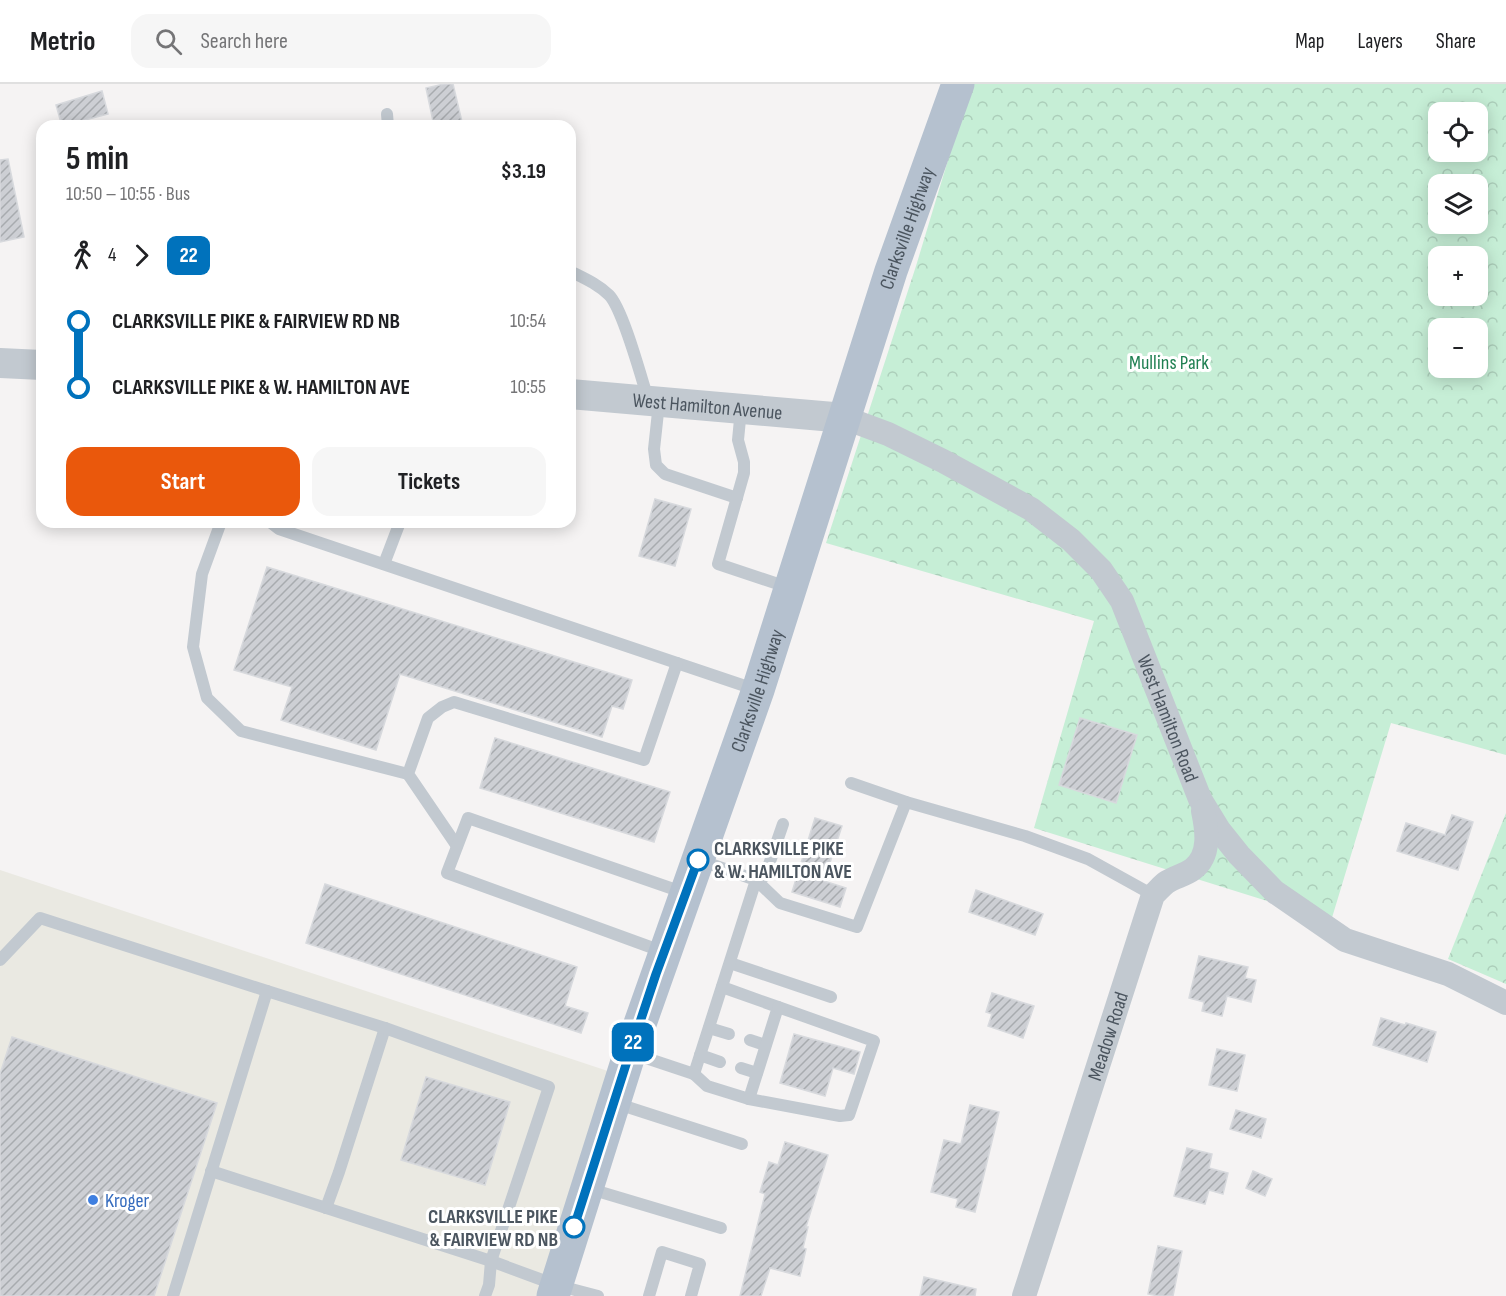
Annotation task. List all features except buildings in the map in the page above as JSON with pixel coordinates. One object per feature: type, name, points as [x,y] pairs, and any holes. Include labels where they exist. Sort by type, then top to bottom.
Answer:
[{"type":"main road","name":"Clarksville Highway","points":[[555,1290],[630,1052],[758,690],[891,271],[958,84]]},
{"type":"street","points":[[0,363],[36,365]]},
{"type":"street","name":"West Hamilton Avenue","points":[[576,394],[844,418]]},
{"type":"street","name":"West Hamilton Road","points":[[844,418],[888,434],[1031,509],[1071,540],[1101,570],[1122,601],[1200,799],[1219,830],[1239,855],[1275,892],[1345,940],[1448,974],[1506,1002]]},
{"type":"street","points":[[1154,895],[1166,882],[1195,868],[1203,857],[1207,838],[1200,799]]},
{"type":"street","name":"Meadow Road","points":[[1024,1296],[1154,895]]},
{"type":"lane","points":[[576,274],[611,296],[622,318],[654,400],[656,465],[665,474],[737,498]]},
{"type":"lane","points":[[741,408],[738,440],[744,462],[744,473],[718,564],[791,588]]},
{"type":"lane","points":[[219,528],[202,574],[193,647],[207,698],[241,731],[408,774],[457,846]]},
{"type":"lane","points":[[278,528],[758,690]]},
{"type":"lane","points":[[384,564],[398,528]]},
{"type":"lane","points":[[408,774],[428,718],[453,702],[644,760],[677,663]]},
{"type":"lane","points":[[851,783],[1025,836],[1088,859],[1154,895]]},
{"type":"lane","points":[[698,860],[756,880],[780,903],[857,927],[906,801]]},
{"type":"lane","points":[[664,952],[447,873],[457,846],[468,818],[686,893]]},
{"type":"lane","points":[[694,1074],[756,880],[765,876],[783,824]]},
{"type":"lane","points":[[0,960],[40,918],[385,1029],[549,1087],[491,1261],[489,1285],[485,1296]]},
{"type":"lane","points":[[730,963],[831,997]]},
{"type":"lane","points":[[630,1052],[694,1074],[707,1086],[748,1099],[840,1116],[849,1115],[874,1041],[722,987]]},
{"type":"lane","points":[[173,1296],[267,991]]},
{"type":"lane","points":[[748,1099],[777,1007]]},
{"type":"lane","points":[[709,1028],[729,1034]]},
{"type":"lane","points":[[326,1208],[385,1029]]},
{"type":"lane","points":[[750,1041],[765,1045]]},
{"type":"lane","points":[[700,1055],[720,1062]]},
{"type":"lane","points":[[741,1068],[757,1073]]},
{"type":"lane","points":[[614,1102],[742,1144]]},
{"type":"lane","points":[[211,1171],[491,1261],[555,1290],[598,1296]]},
{"type":"lane","points":[[587,1188],[721,1228]]},
{"type":"lane","points":[[649,1296],[662,1252],[700,1264],[691,1296]]},
{"type":"shaded area","points":[[0,870],[623,1076],[553,1296],[0,1296]]},
{"type":"green space","name":"Mullins Park","points":[[971,84],[1506,84],[1506,755],[1391,723],[1331,921],[1034,828],[1094,621],[826,543],[916,266]]},
{"type":"green space","points":[[1506,813],[1506,984],[1448,959]]},
{"type":"bus line","name":"22","points":[[574,1227],[656,974],[698,860]]},
{"type":"place","name":"CLARKSVILLE PIKE & W. HAMILTON AVE","points":[[698,860]]},
{"type":"place","name":"Kroger","points":[[93,1200]]},
{"type":"place","name":"CLARKSVILLE PIKE & FAIRVIEW RD NB","points":[[574,1227]]}]
